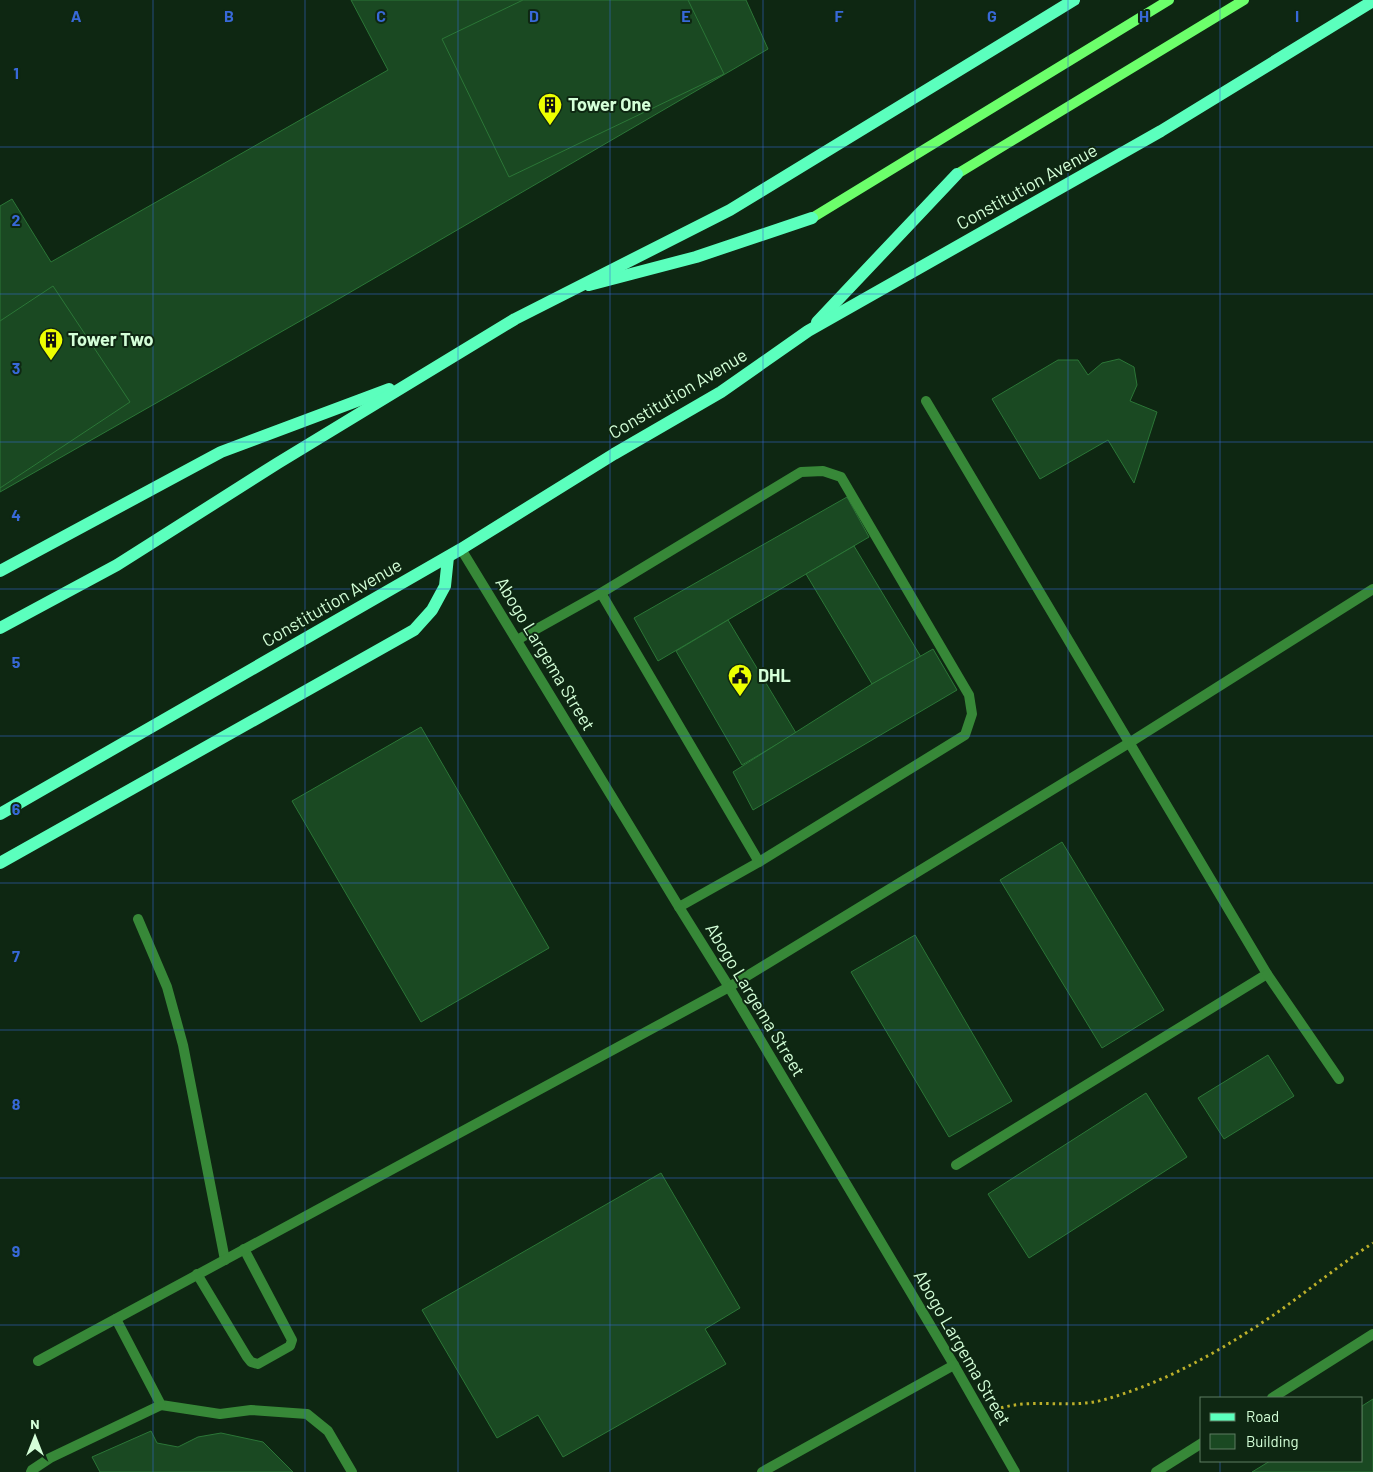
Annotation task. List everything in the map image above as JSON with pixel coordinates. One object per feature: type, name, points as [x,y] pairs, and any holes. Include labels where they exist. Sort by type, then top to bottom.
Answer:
[{"type":"main road","points":[[0,628],[117,565],[270,468],[515,319],[730,210],[1074,0]]},
{"type":"main road","points":[[573,289],[696,257],[812,218],[1168,0]]},
{"type":"main road","points":[[808,331],[957,174],[1244,0]]},
{"type":"main road","name":"Constitution Avenue","points":[[0,814],[462,549],[614,454],[722,392],[808,331],[1161,131],[1373,1]]},
{"type":"main road","points":[[0,571],[221,452],[417,379]]},
{"type":"main road","points":[[0,863],[414,630],[432,610],[445,586],[448,557]]},
{"type":"street","points":[[926,401],[1267,974],[1339,1079]]},
{"type":"street","points":[[517,640],[601,593],[801,472],[823,471],[841,477],[969,695],[972,714],[965,735],[759,862],[679,907]]},
{"type":"street","name":"Abogo Largema Street","points":[[462,549],[729,987],[954,1365],[1015,1472]]},
{"type":"street","points":[[38,1361],[729,987],[1129,743],[1373,589]]},
{"type":"street","points":[[601,593],[759,862]]},
{"type":"street","points":[[138,919],[167,987],[183,1045],[225,1260]]},
{"type":"street","points":[[956,1164],[1267,974]]},
{"type":"street","points":[[197,1274],[247,1358],[251,1362],[258,1364],[266,1360],[290,1346],[292,1340],[244,1249]]},
{"type":"street","points":[[116,1319],[162,1405]]},
{"type":"street","points":[[1274,1397],[1373,1334]]},
{"type":"street","points":[[762,1472],[954,1365]]},
{"type":"street","points":[[31,1472],[50,1458],[162,1405],[220,1414],[251,1410],[307,1414],[328,1431],[352,1472]]},
{"type":"street","points":[[1156,1472],[1200,1444]]},
{"type":"path","points":[[982,1414],[1008,1406],[1035,1403],[1071,1405],[1101,1401],[1135,1390],[1184,1370],[1274,1314],[1348,1258],[1373,1243]]},
{"type":"building","points":[[351,0],[746,0],[768,49],[330,304],[0,492],[0,206],[12,199],[51,262],[388,70]]},
{"type":"building","name":"Tower One","points":[[523,0],[688,0],[724,74],[509,177],[442,39]]},
{"type":"building","name":"Tower Two","points":[[53,286],[130,402],[0,488],[0,321]]},
{"type":"building","points":[[1119,359],[1134,367],[1137,385],[1130,401],[1157,412],[1134,483],[1108,440],[1040,479],[992,399],[1058,360],[1078,360],[1088,375],[1102,363]]},
{"type":"building","points":[[847,497],[869,537],[658,661],[634,618]]},
{"type":"building","points":[[854,546],[921,657],[872,684],[806,574]]},
{"type":"building","points":[[728,620],[796,733],[742,765],[676,651]]},
{"type":"building","points":[[933,649],[957,690],[753,810],[733,772],[872,684]]},
{"type":"building","points":[[421,727],[549,948],[421,1022],[292,801]]},
{"type":"building","points":[[1062,842],[1164,1010],[1102,1048],[1000,880]]},
{"type":"building","points":[[915,935],[1012,1101],[949,1137],[851,972]]},
{"type":"building","points":[[1268,1055],[1294,1096],[1224,1139],[1198,1098]]},
{"type":"building","points":[[1146,1093],[1187,1157],[1029,1258],[988,1194]]},
{"type":"building","points":[[661,1173],[740,1308],[705,1329],[726,1364],[563,1457],[538,1415],[497,1438],[422,1310]]},
{"type":"building","points":[[1373,1399],[1373,1472],[1252,1472],[1268,1462],[1363,1462],[1363,1405]]},
{"type":"building","points":[[151,1431],[157,1443],[178,1447],[198,1437],[221,1433],[263,1442],[293,1472],[100,1472],[92,1457]]},
{"type":"place","name":"Tower One","points":[[550,126]]},
{"type":"place","name":"Tower Two","points":[[51,361]]},
{"type":"place","name":"DHL","points":[[740,697]]}]
